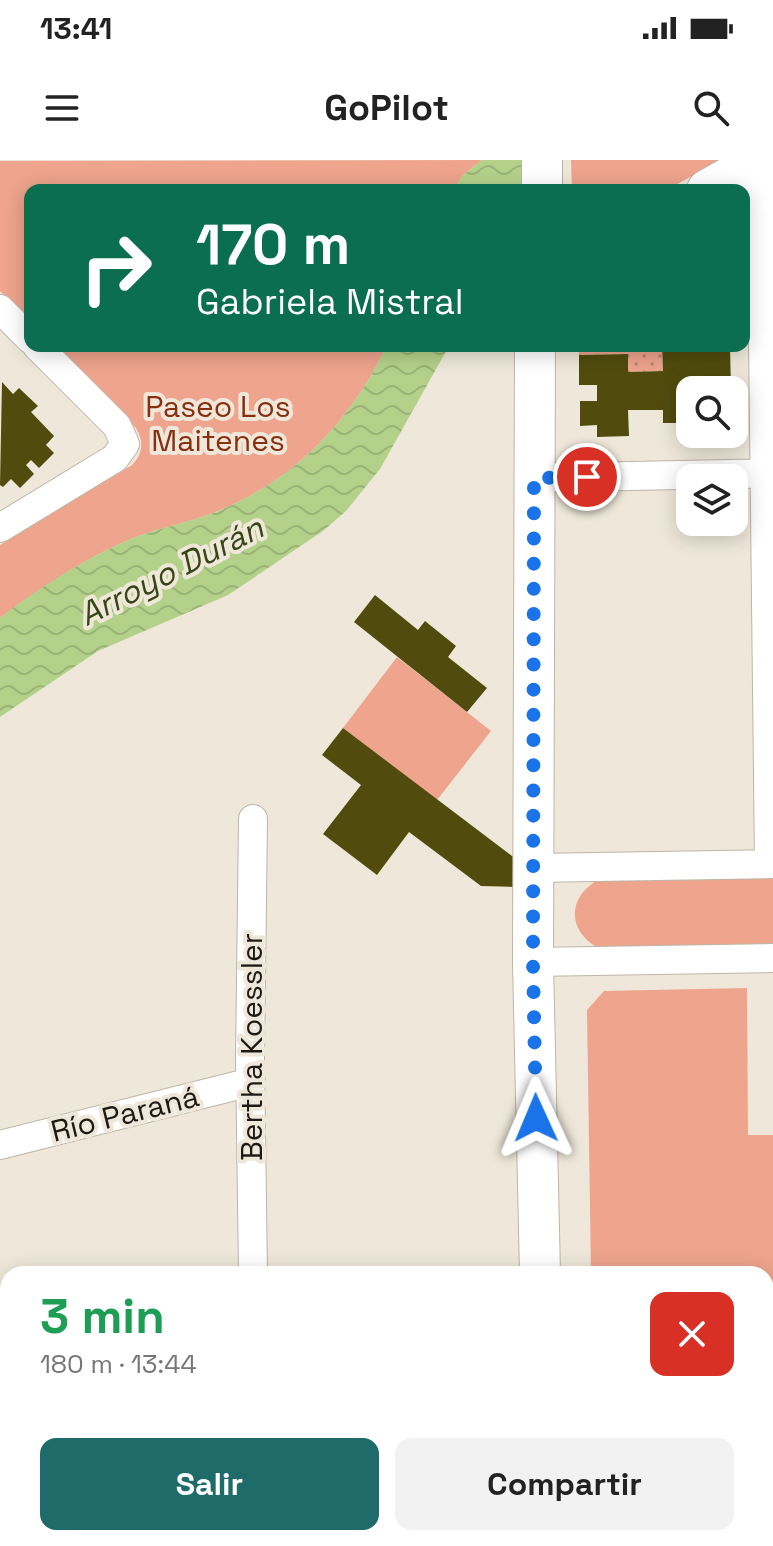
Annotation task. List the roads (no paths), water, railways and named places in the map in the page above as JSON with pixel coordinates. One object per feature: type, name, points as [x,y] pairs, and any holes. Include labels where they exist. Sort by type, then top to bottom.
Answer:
[{"type":"street","points":[[546,868],[771,864],[769,473],[761,160],[718,184]]},
{"type":"street","points":[[0,309],[24,333]]},
{"type":"street","points":[[0,528],[115,458],[125,444],[117,426],[43,352]]},
{"type":"street","points":[[536,352],[546,478]]},
{"type":"street","points":[[540,1266],[546,962],[546,478],[556,352]]},
{"type":"street","points":[[546,478],[769,473]]},
{"type":"street","name":"Bertha Koessler","points":[[253,819],[253,1266]]},
{"type":"street","points":[[546,962],[773,958]]},
{"type":"street","points":[[546,962],[564,1266]]},
{"type":"street","name":"Río Paraná","points":[[0,1145],[251,1082]]},
{"type":"water","points":[[482,160],[529,160],[529,173],[524,184],[458,184],[463,175]]},
{"type":"water","name":"Arroyo Durán","points":[[384,352],[446,352],[380,469],[346,511],[323,531],[228,595],[98,651],[0,717],[0,618],[60,576],[124,542],[205,516],[264,488],[290,470],[335,427]]},
{"type":"park label","name":"Paseo Los Maitenes","points":[[218,424]]}]
